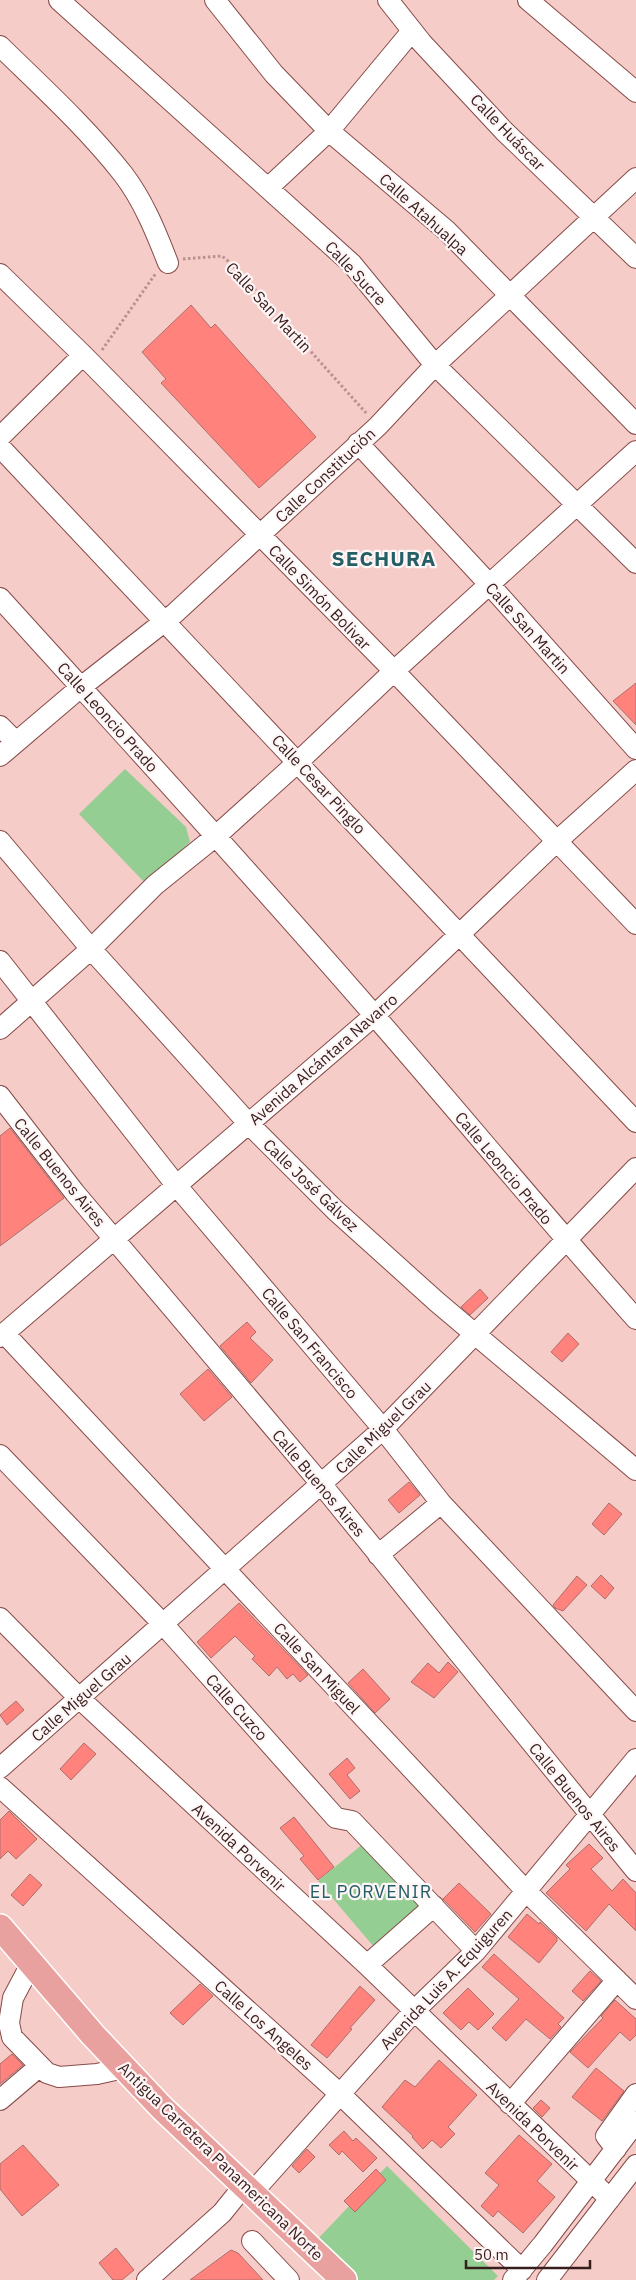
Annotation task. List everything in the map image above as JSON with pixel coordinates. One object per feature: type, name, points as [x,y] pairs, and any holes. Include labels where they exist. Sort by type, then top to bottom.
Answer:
[{"type":"main road","name":"Antigua Carretera Panamericana Norte","points":[[0,1927],[124,2068],[162,2108],[344,2280]]},
{"type":"street","name":"Calle Sucre","points":[[59,0],[352,264],[435,365],[636,563]]},
{"type":"street","name":"Calle Atahualpa","points":[[215,0],[274,74],[329,131],[447,231],[636,424]]},
{"type":"street","name":"Calle Huáscar","points":[[388,0],[412,31],[504,131],[636,258]]},
{"type":"street","points":[[528,0],[636,92]]},
{"type":"street","points":[[268,188],[329,131],[412,31]]},
{"type":"street","points":[[0,46],[60,104],[123,174],[154,226],[168,263]]},
{"type":"street","name":"Calle Constitución","points":[[0,756],[81,687],[165,621],[260,535],[378,426],[435,365],[636,178]]},
{"type":"street","name":"Calle Simón Bolivar","points":[[0,274],[87,359],[260,535],[636,924]]},
{"type":"street","points":[[0,437],[87,359]]},
{"type":"street","name":"Calle San Martin","points":[[358,443],[489,584],[636,749]]},
{"type":"street","name":"Calle Cesar Pinglo","points":[[0,447],[636,1122]]},
{"type":"street","points":[[0,1029],[91,949],[156,886],[216,836],[298,762],[489,584],[636,451]]},
{"type":"street","name":"Calle Leoncio Prado","points":[[0,598],[216,836],[374,1015],[636,1319]]},
{"type":"street","points":[[0,726],[16,742]]},
{"type":"street","name":"Avenida Alcántara Navarro","points":[[2,1335],[374,1015],[556,842],[636,770]]},
{"type":"street","name":"Calle José Gálvez","points":[[0,841],[91,949],[248,1123],[335,1210],[476,1334],[636,1470]]},
{"type":"street","name":"Calle San Francisco","points":[[0,961],[176,1185],[383,1429],[442,1503],[636,1711]]},
{"type":"street","name":"Calle Buenos Aires","points":[[0,1096],[75,1193],[322,1485],[589,1816],[636,1871]]},
{"type":"street","name":"Calle Miguel Grau","points":[[0,1768],[322,1485],[383,1429],[636,1168]]},
{"type":"street","name":"Calle San Miguel","points":[[2,1335],[526,1891],[636,1999]]},
{"type":"street","name":"Calle Cuzco","points":[[0,1455],[164,1624],[336,1818],[352,1821],[476,1950]]},
{"type":"street","points":[[378,1555],[442,1503]]},
{"type":"street","name":"Avenida Porvenir","points":[[0,1618],[79,1698],[367,1965],[610,2200]]},
{"type":"street","name":"Avenida Luis A. Equiguren","points":[[147,2280],[247,2190],[340,2094],[414,2011],[476,1950],[636,1759]]},
{"type":"street","name":"Calle Los Angeles","points":[[0,1787],[340,2094],[517,2275]]},
{"type":"street","points":[[367,1965],[434,1906]]},
{"type":"street","points":[[31,1964],[13,1998],[9,2022],[12,2037],[47,2073],[59,2077],[97,2074],[124,2068]]},
{"type":"street","points":[[510,2104],[616,1980]]},
{"type":"street","points":[[0,2100],[40,2066]]},
{"type":"street","points":[[616,2149],[606,2136],[636,2094]]},
{"type":"street","points":[[517,2275],[636,2122]]},
{"type":"street","points":[[547,2280],[636,2165]]},
{"type":"street","points":[[252,2241],[289,2280]]},
{"type":"path","name":"Calle San Martin","points":[[168,263],[222,256],[233,265],[378,426]]},
{"type":"path","points":[[87,359],[136,305],[154,276],[168,263]]},
{"type":"green space","points":[[125,769],[186,827],[190,842],[146,884],[79,814]]},
{"type":"green space","points":[[364,1843],[424,1905],[374,1947],[318,1881]]},
{"type":"green space","points":[[387,2166],[498,2276],[494,2280],[356,2280],[314,2243]]},
{"type":"building","points":[[191,305],[211,328],[215,324],[316,437],[259,488],[161,383],[166,379],[142,352]]},
{"type":"building","points":[[636,683],[636,725],[613,701]]},
{"type":"building","points":[[10,1128],[64,1198],[0,1246],[0,1136]]},
{"type":"building","points":[[480,1289],[488,1298],[470,1315],[461,1307]]},
{"type":"building","points":[[247,1322],[256,1332],[250,1338],[273,1360],[251,1383],[220,1346]]},
{"type":"building","points":[[568,1333],[579,1344],[562,1362],[551,1352]]},
{"type":"building","points":[[208,1369],[232,1397],[204,1421],[180,1394]]},
{"type":"building","points":[[409,1482],[420,1495],[399,1513],[388,1500]]},
{"type":"building","points":[[609,1503],[622,1514],[604,1535],[592,1524]]},
{"type":"building","points":[[601,1575],[614,1588],[605,1599],[591,1586]]},
{"type":"building","points":[[577,1576],[587,1585],[563,1611],[555,1608],[553,1605]]},
{"type":"building","points":[[239,1603],[308,1675],[300,1682],[293,1674],[287,1679],[277,1667],[269,1676],[252,1659],[255,1656],[235,1636],[211,1658],[197,1642]]},
{"type":"building","points":[[448,1662],[458,1672],[434,1698],[411,1682],[428,1663],[439,1673]]},
{"type":"building","points":[[363,1669],[390,1699],[375,1713],[348,1683]]},
{"type":"building","points":[[16,1701],[24,1710],[7,1725],[0,1715]]},
{"type":"building","points":[[84,1743],[96,1754],[71,1780],[60,1769]]},
{"type":"building","points":[[347,1758],[355,1768],[347,1775],[360,1791],[350,1799],[329,1774]]},
{"type":"building","points":[[9,1811],[37,1839],[16,1859],[8,1851],[0,1859],[0,1820]]},
{"type":"building","points":[[294,1817],[334,1867],[318,1880],[300,1859],[304,1856],[280,1828]]},
{"type":"building","points":[[589,1844],[603,1858],[591,1869],[612,1891],[623,1879],[636,1893],[636,1931],[609,1904],[586,1931],[546,1893],[570,1869],[566,1865]]},
{"type":"building","points":[[30,1874],[42,1885],[23,1906],[11,1895]]},
{"type":"building","points":[[459,1883],[491,1914],[475,1932],[443,1899]]},
{"type":"building","points":[[527,1914],[539,1924],[540,1922],[557,1938],[557,1941],[539,1963],[508,1937]]},
{"type":"building","points":[[494,1954],[564,2018],[558,2024],[561,2027],[550,2039],[526,2019],[506,2041],[492,2028],[519,1999],[482,1967]]},
{"type":"building","points":[[590,1971],[601,1981],[583,2001],[572,1991]]},
{"type":"building","points":[[200,1984],[213,1996],[183,2025],[170,2013]]},
{"type":"building","points":[[360,1986],[375,2000],[327,2058],[311,2045]]},
{"type":"building","points":[[468,1988],[494,2014],[478,2030],[469,2022],[461,2030],[443,2013]]},
{"type":"building","points":[[615,2000],[636,2019],[636,2035],[630,2041],[620,2032],[588,2068],[570,2052],[603,2018],[601,2016]]},
{"type":"building","points":[[12,2054],[23,2065],[0,2084],[0,2064]]},
{"type":"building","points":[[439,2060],[477,2095],[448,2127],[455,2134],[441,2148],[432,2140],[423,2149],[413,2136],[382,2107],[405,2080],[415,2087]]},
{"type":"building","points":[[596,2068],[624,2091],[602,2121],[572,2097]]},
{"type":"building","points":[[541,2100],[550,2108],[542,2117],[533,2108]]},
{"type":"building","points":[[344,2131],[353,2141],[356,2138],[377,2158],[363,2172],[342,2151],[339,2155],[329,2145]]},
{"type":"building","points":[[519,2135],[552,2164],[537,2181],[555,2197],[523,2233],[498,2211],[493,2217],[481,2206],[499,2185],[485,2173]]},
{"type":"building","points":[[23,2145],[59,2185],[22,2216],[0,2189],[0,2164]]},
{"type":"building","points":[[307,2149],[315,2157],[299,2173],[292,2166]]},
{"type":"building","points":[[376,2169],[386,2180],[355,2212],[344,2201]]},
{"type":"building","points":[[116,2248],[134,2270],[122,2280],[113,2280],[99,2263]]},
{"type":"building","points":[[231,2250],[238,2253],[263,2280],[190,2280]]},
{"type":"district","name":"SECHURA","points":[[384,558]]},
{"type":"district","name":"EL PORVENIR","points":[[371,1891]]}]
